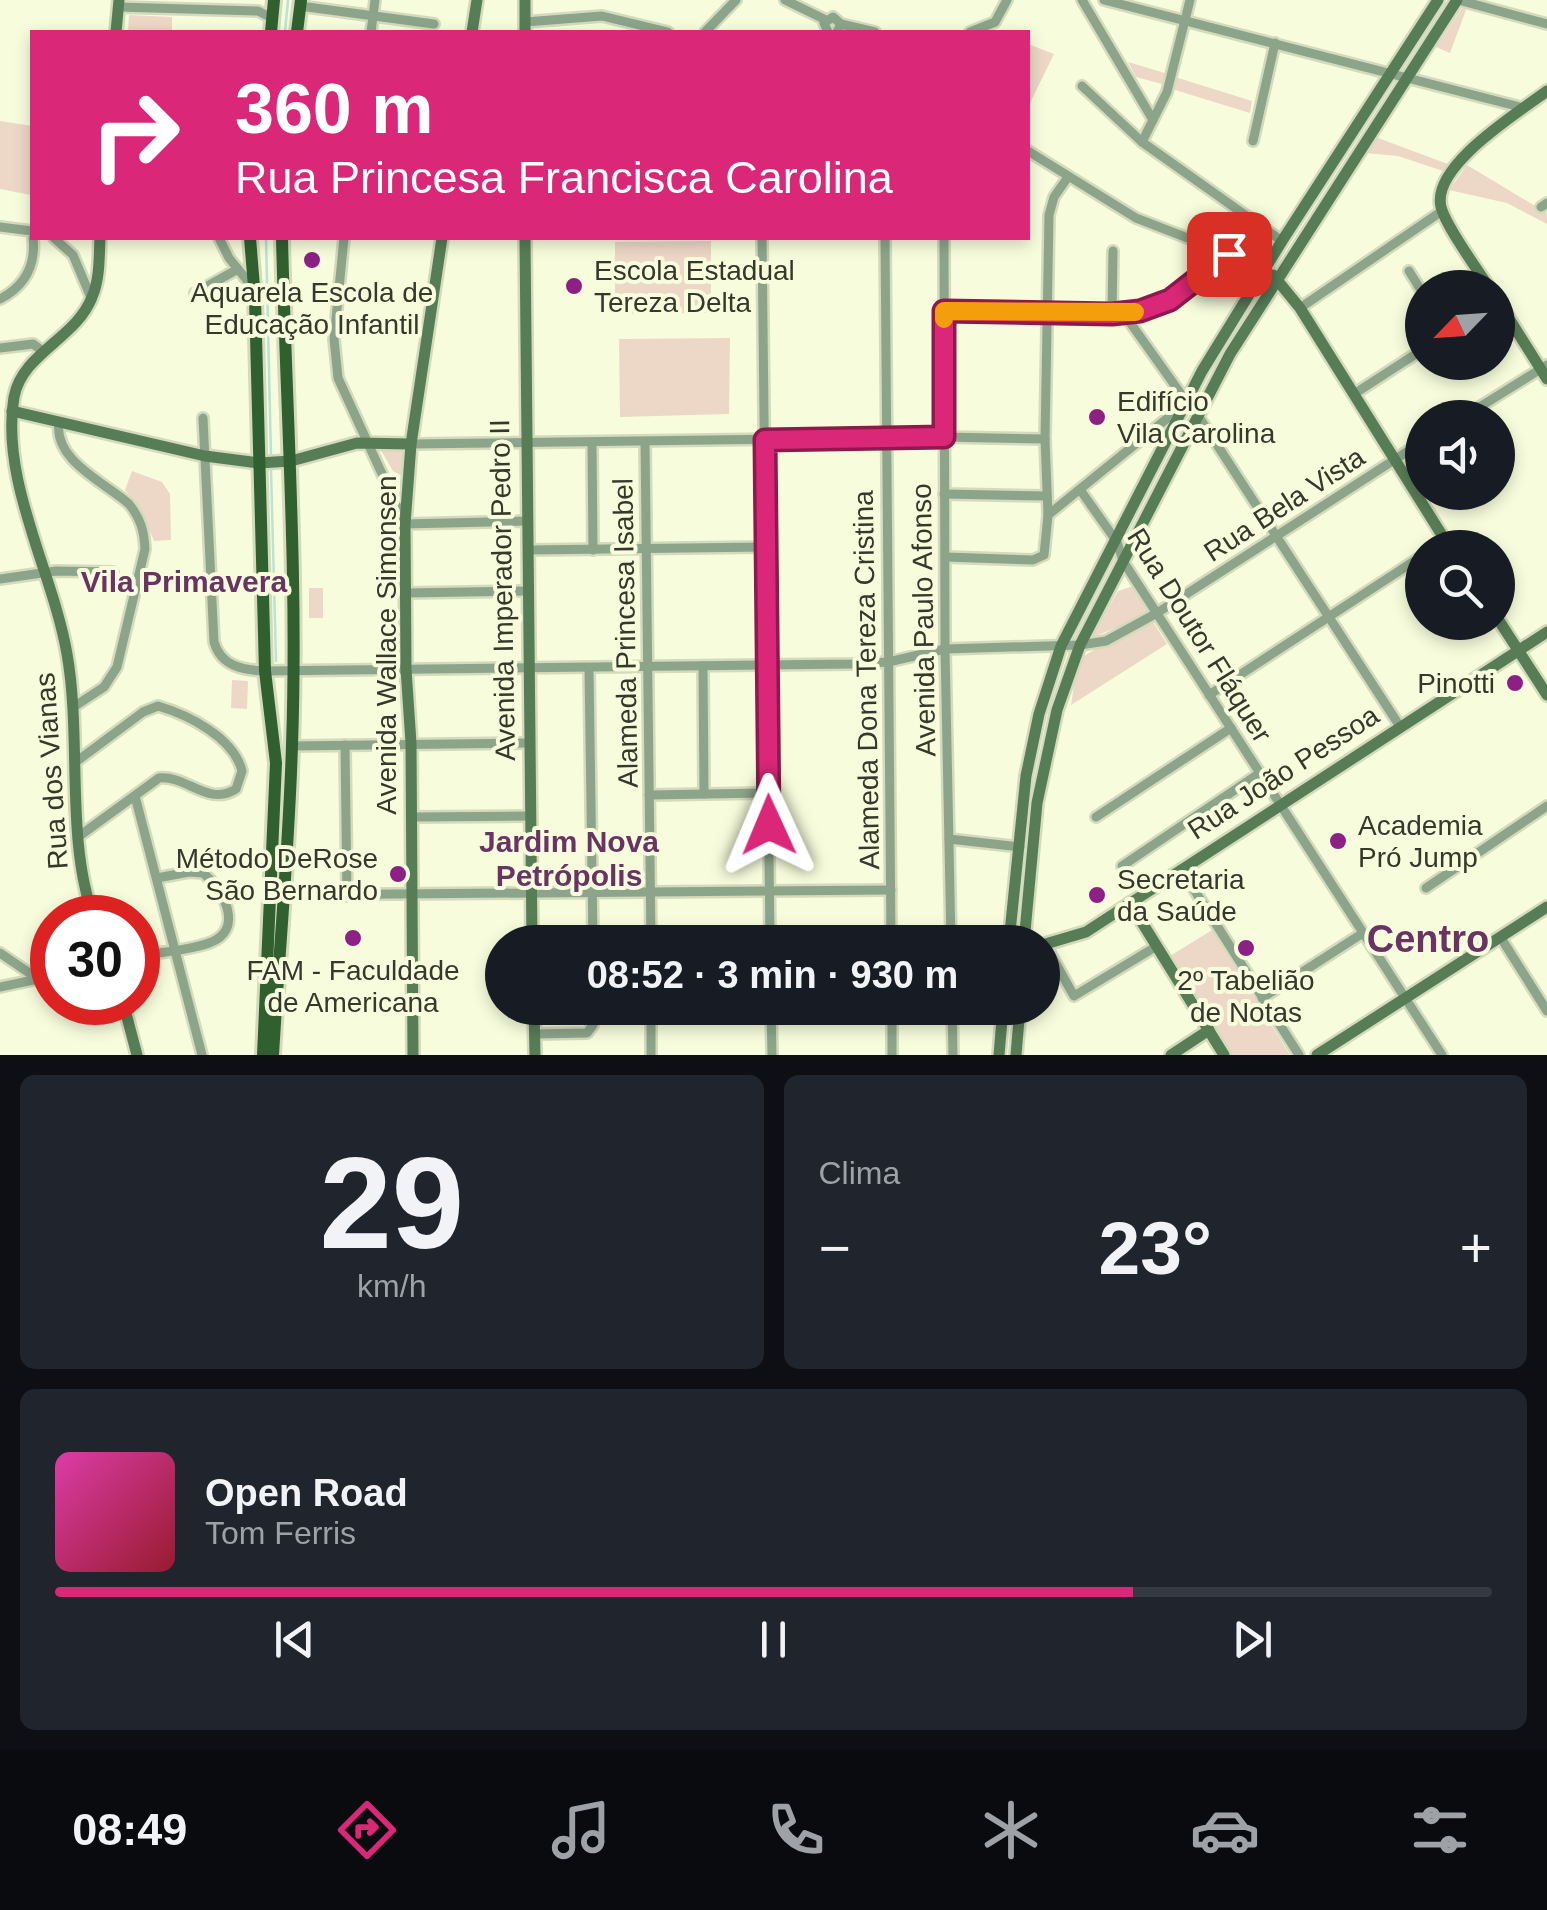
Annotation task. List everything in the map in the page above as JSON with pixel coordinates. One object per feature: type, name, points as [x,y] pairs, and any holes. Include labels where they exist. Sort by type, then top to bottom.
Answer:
[{"type":"main road","points":[[272,25],[274,0]]},
{"type":"main road","points":[[297,30],[300,3]]},
{"type":"main road","points":[[250,240],[263,467],[265,671],[276,763],[273,1055]]},
{"type":"main road","points":[[263,1055],[292,746],[282,240]]},
{"type":"main road","points":[[263,467],[287,465]]},
{"type":"street","points":[[371,30],[376,0]]},
{"type":"street","points":[[472,30],[477,0]]},
{"type":"street","points":[[525,0],[525,27],[593,16],[660,30]]},
{"type":"street","points":[[708,30],[736,0]]},
{"type":"street","points":[[785,0],[826,20],[833,17],[839,28]]},
{"type":"street","points":[[975,30],[995,22],[1007,0]]},
{"type":"street","points":[[1082,0],[1154,120]]},
{"type":"street","points":[[1104,0],[1524,108]]},
{"type":"street","points":[[1142,142],[1167,92],[1190,0]]},
{"type":"street","points":[[1010,925],[1017,846],[1039,714],[1062,646],[1184,404],[1265,268],[1438,0]]},
{"type":"street","points":[[1026,925],[1037,802],[1057,710],[1080,645],[1197,414],[1278,279],[1458,0],[1547,24]]},
{"type":"street","points":[[300,3],[434,24]]},
{"type":"street","points":[[116,30],[119,4],[258,11],[272,25]]},
{"type":"street","points":[[592,30],[593,16]]},
{"type":"street","points":[[826,20],[828,30]]},
{"type":"street","points":[[1254,141],[1275,43]]},
{"type":"street","points":[[1082,86],[1142,142],[1282,241]]},
{"type":"street","points":[[1478,270],[1442,210],[1441,194],[1448,174],[1466,154],[1547,91]]},
{"type":"street","points":[[1030,152],[1136,218],[1265,268],[1278,279],[1354,394],[1435,530]]},
{"type":"street","points":[[946,557],[1034,560],[1044,556],[1048,515],[1045,439],[1049,209],[1068,177]]},
{"type":"street","points":[[1300,308],[1442,210]]},
{"type":"street","points":[[0,227],[30,233]]},
{"type":"street","points":[[0,299],[13,292],[27,275],[31,240]]},
{"type":"street","points":[[56,240],[73,255],[92,300]]},
{"type":"street","points":[[92,300],[100,240]]},
{"type":"street","points":[[220,240],[250,285],[255,331]]},
{"type":"street","points":[[344,240],[337,292],[338,378],[405,524],[528,521]]},
{"type":"street","name":"Avenida Wallace Simonsen","points":[[412,1055],[412,817],[405,524],[412,444],[442,240]]},
{"type":"street","name":"Avenida Imperador Pedro II","points":[[525,240],[532,925]]},
{"type":"street","points":[[762,240],[770,925]]},
{"type":"street","name":"Alameda Dona Tereza Cristina","points":[[885,240],[891,925]]},
{"type":"street","name":"Avenida Paulo Afonso","points":[[944,240],[951,925]]},
{"type":"street","points":[[1112,251],[1112,314]]},
{"type":"street","points":[[944,311],[1124,314],[1170,300],[1229,254]]},
{"type":"street","points":[[195,293],[238,269]]},
{"type":"street","name":"Rua dos Vianas","points":[[87,895],[78,837],[75,706],[64,638],[47,572],[15,476],[12,411],[23,372],[67,332],[92,300]]},
{"type":"street","points":[[1124,314],[1184,404]]},
{"type":"street","points":[[1494,400],[1545,372],[1515,327]]},
{"type":"street","points":[[0,348],[33,344],[44,352]]},
{"type":"street","points":[[1354,394],[1405,361]]},
{"type":"street","points":[[1048,515],[1184,404]]},
{"type":"street","points":[[12,411],[263,467]]},
{"type":"street","points":[[1197,414],[1400,726]]},
{"type":"street","points":[[203,418],[217,651],[239,668],[265,671]]},
{"type":"street","points":[[59,422],[57,435],[64,450],[138,515],[145,549],[117,667],[104,687],[75,706]]},
{"type":"street","points":[[287,465],[368,442],[1045,439]]},
{"type":"street","points":[[592,442],[593,550]]},
{"type":"street","name":"Alameda Princesa Isabel","points":[[645,442],[651,925]]},
{"type":"street","name":"Rua Bela Vista","points":[[265,671],[888,662],[945,649],[1106,641],[1157,614],[1405,452]]},
{"type":"street","points":[[0,462],[15,476]]},
{"type":"street","name":"Rua Doutor Fláquer","points":[[1081,491],[1442,1055]]},
{"type":"street","points":[[944,494],[1047,496]]},
{"type":"street","points":[[528,550],[766,547]]},
{"type":"street","points":[[1210,695],[1405,567]]},
{"type":"street","points":[[0,580],[47,572],[114,572]]},
{"type":"street","points":[[406,594],[528,592]]},
{"type":"street","name":"Rua João Pessoa","points":[[1060,940],[1082,935],[1547,632]]},
{"type":"street","points":[[1512,640],[1547,695]]},
{"type":"street","points":[[703,666],[704,794]]},
{"type":"street","points":[[589,668],[592,925]]},
{"type":"street","points":[[77,761],[143,712],[158,706],[220,739],[240,761],[241,780],[228,794],[209,794],[163,776],[78,837]]},
{"type":"street","points":[[1096,817],[1231,728]]},
{"type":"street","points":[[292,746],[529,744]]},
{"type":"street","points":[[345,746],[347,896]]},
{"type":"street","points":[[1122,866],[1260,774]]},
{"type":"street","points":[[649,795],[768,793]]},
{"type":"street","points":[[134,796],[202,1055]]},
{"type":"street","points":[[1426,888],[1547,806]]},
{"type":"street","points":[[412,817],[530,816]]},
{"type":"street","points":[[948,839],[1033,848]]},
{"type":"street","points":[[1181,869],[1298,1055]]},
{"type":"street","points":[[157,878],[203,873],[216,884],[229,908],[228,921],[216,940],[160,952]]},
{"type":"street","points":[[276,895],[891,890]]},
{"type":"street","points":[[1130,902],[1224,1055]]},
{"type":"street","points":[[1317,1055],[1547,908]]},
{"type":"street","points":[[1262,998],[1363,933]]},
{"type":"street","points":[[1500,938],[1547,1010]]},
{"type":"street","points":[[1060,973],[1072,994],[1078,995],[1157,946]]},
{"type":"street","points":[[0,954],[30,974]]},
{"type":"street","points":[[0,988],[30,981]]},
{"type":"street","points":[[129,1025],[137,1055]]},
{"type":"street","points":[[534,1025],[534,1055]]},
{"type":"street","points":[[534,1034],[586,1033],[593,1025]]},
{"type":"street","points":[[651,1025],[651,1055]]},
{"type":"street","points":[[772,1025],[772,1055]]},
{"type":"street","points":[[892,1025],[892,1055]]},
{"type":"street","points":[[952,1025],[953,1055]]},
{"type":"street","points":[[999,1055],[1002,1025]]},
{"type":"street","points":[[1016,1055],[1019,1025]]},
{"type":"street","points":[[1172,1055],[1209,1030]]},
{"type":"shaded area","points":[[1462,8],[1466,10],[1450,53],[1436,47]]},
{"type":"shaded area","points":[[129,15],[172,17],[172,30],[128,30]]},
{"type":"shaded area","points":[[1030,45],[1054,54],[1030,103]]},
{"type":"shaded area","points":[[1128,62],[1165,73],[1162,84],[1136,77]]},
{"type":"shaded area","points":[[1175,77],[1252,101],[1250,113],[1172,89]]},
{"type":"shaded area","points":[[0,121],[30,126],[30,195],[0,189]]},
{"type":"shaded area","points":[[1378,138],[1448,164],[1443,171],[1398,156],[1365,153]]},
{"type":"shaded area","points":[[1467,165],[1547,213],[1547,224],[1507,203],[1449,190]]},
{"type":"shaded area","points":[[711,241],[711,313],[615,314],[615,242]]},
{"type":"shaded area","points":[[730,338],[729,414],[620,417],[619,339]]},
{"type":"shaded area","points":[[379,447],[406,448],[404,477],[393,471]]},
{"type":"shaded area","points":[[132,471],[162,482],[170,494],[171,540],[154,541],[141,510],[125,490]]},
{"type":"shaded area","points":[[1134,586],[1152,613],[1091,638],[1118,591]]},
{"type":"shaded area","points":[[309,588],[323,588],[323,618],[309,618]]},
{"type":"shaded area","points":[[1153,622],[1167,644],[1071,705],[1082,658]]},
{"type":"shaded area","points":[[232,680],[248,681],[247,709],[231,708]]},
{"type":"shaded area","points":[[1212,930],[1290,1055],[1232,1055],[1170,956]]},
{"type":"waterway","points":[[285,30],[288,0]]},
{"type":"waterway","points":[[266,240],[271,456]]},
{"type":"waterway","points":[[271,469],[276,661]]},
{"type":"slow traffic","points":[[944,319],[944,311],[1135,312]]},
{"type":"place","name":"Aquarela Escola de Educação Infantil","points":[[312,260]]},
{"type":"place","name":"Escola Estadual Tereza Delta","points":[[574,286]]},
{"type":"place","name":"Edifício Vila Carolina","points":[[1097,417]]},
{"type":"place","name":"Pinotti","points":[[1515,683]]},
{"type":"place","name":"Academia Pró Jump","points":[[1338,841]]},
{"type":"place","name":"Método DeRose São Bernardo","points":[[398,874]]},
{"type":"place","name":"Secretaria da Saúde","points":[[1097,895]]},
{"type":"place","name":"FAM - Faculdade de Americana","points":[[353,938]]},
{"type":"place","name":"2º Tabelião de Notas","points":[[1246,948]]},
{"type":"district","name":"Vila Primavera","points":[[184,582]]},
{"type":"district","name":"Jardim Nova Petrópolis","points":[[569,859]]},
{"type":"district","name":"Centro","points":[[1428,939]]},
{"type":"route","points":[[769,825],[765,440],[944,437],[944,311],[1140,311],[1170,300],[1229,254]]}]
